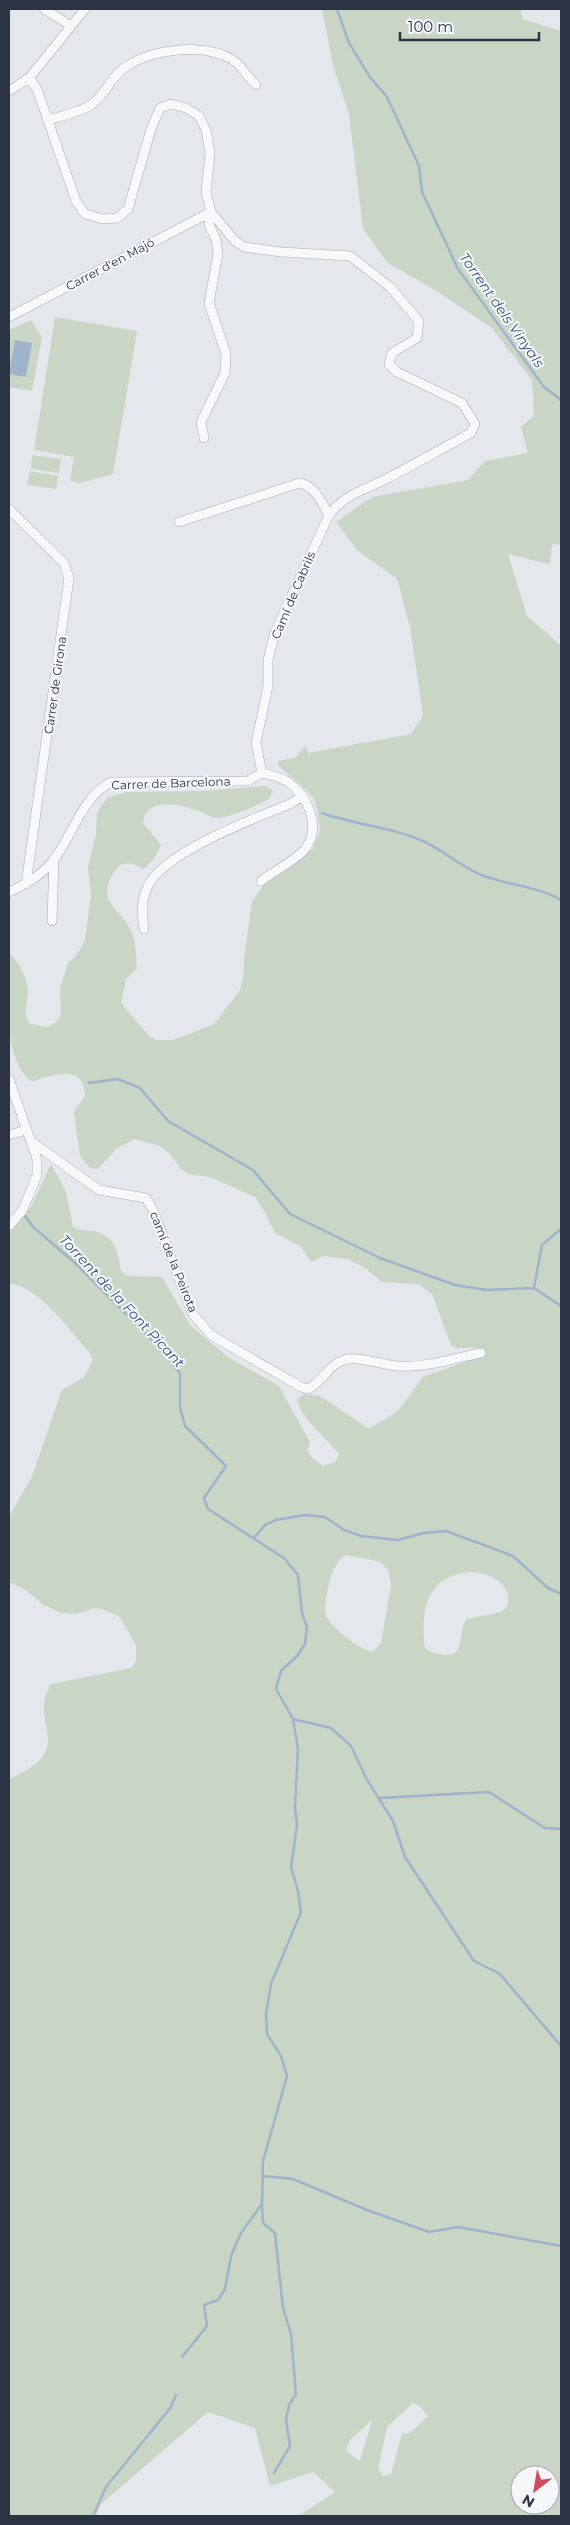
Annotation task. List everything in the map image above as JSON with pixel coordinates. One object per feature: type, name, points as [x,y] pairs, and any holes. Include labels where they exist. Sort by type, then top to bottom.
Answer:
[{"type":"street","points":[[44,9],[70,26]]},
{"type":"street","points":[[9,91],[29,78],[85,9]]},
{"type":"street","points":[[48,120],[90,106],[100,98],[123,68],[142,58],[175,51],[199,48],[218,52],[235,60],[256,85]]},
{"type":"street","points":[[29,78],[37,89],[76,201],[85,214],[103,219],[117,218],[128,209],[160,108],[171,104],[186,108],[199,116],[206,130],[210,154],[206,192],[211,212],[209,225],[216,239],[218,254],[209,303],[226,354],[225,373],[201,422],[204,438]]},
{"type":"street","name":"Carrer d'en Majó","points":[[9,317],[211,212]]},
{"type":"street","name":"Camí de Cabrils","points":[[211,212],[234,241],[244,247],[281,252],[350,256],[390,287],[419,321],[417,338],[392,353],[389,364],[397,372],[462,403],[475,424],[471,433],[384,480],[355,492],[338,502],[329,515],[282,616],[270,651],[268,686],[256,743],[262,773]]},
{"type":"street","points":[[180,522],[300,484],[307,485],[313,490],[329,515]]},
{"type":"street","name":"Carrer de Girona","points":[[9,509],[64,563],[68,578],[26,884]]},
{"type":"street","points":[[261,881],[304,851],[311,840],[311,810],[302,796],[288,782],[262,773]]},
{"type":"street","name":"Carrer de Barcelona","points":[[9,892],[26,884],[54,859],[98,789],[111,782],[248,780],[262,773]]},
{"type":"street","points":[[144,929],[141,907],[147,886],[164,868],[198,844],[290,804],[302,796]]},
{"type":"street","points":[[52,922],[54,859]]},
{"type":"street","points":[[9,1079],[38,1159],[37,1175],[22,1211],[9,1226]]},
{"type":"street","points":[[9,1134],[26,1130]]},
{"type":"street","name":"camí de la Peirota","points":[[32,1142],[99,1190],[146,1198],[153,1210],[192,1313],[211,1335],[301,1387],[308,1389],[314,1386],[324,1374],[347,1359],[398,1366],[427,1365],[481,1353]]},
{"type":"green space","points":[[322,9],[521,9],[522,19],[561,31],[561,545],[552,544],[550,564],[508,554],[527,616],[561,644],[561,2516],[298,2516],[335,2492],[313,2472],[270,2486],[255,2428],[208,2412],[101,2504],[96,2516],[9,2516],[9,1779],[30,1768],[42,1757],[47,1746],[48,1735],[44,1711],[45,1698],[51,1684],[131,1668],[136,1661],[136,1645],[119,1616],[94,1608],[77,1614],[61,1613],[44,1605],[24,1589],[9,1582],[9,1516],[31,1479],[62,1390],[84,1377],[93,1360],[89,1352],[73,1333],[42,1300],[20,1286],[9,1284],[9,1231],[31,1207],[51,1164],[66,1192],[73,1227],[101,1233],[107,1237],[117,1251],[121,1271],[128,1276],[162,1277],[190,1325],[228,1357],[279,1386],[310,1442],[307,1450],[312,1458],[323,1466],[335,1462],[339,1454],[302,1412],[297,1399],[304,1394],[320,1396],[369,1429],[398,1411],[423,1377],[486,1354],[478,1348],[460,1348],[451,1345],[432,1294],[418,1284],[382,1282],[368,1270],[348,1259],[323,1256],[311,1262],[301,1247],[275,1233],[255,1197],[210,1177],[188,1174],[160,1146],[134,1139],[116,1149],[98,1169],[90,1168],[80,1156],[74,1112],[85,1096],[84,1086],[73,1075],[66,1074],[32,1082],[22,1071],[15,1057],[8,1022],[9,954],[22,969],[26,979],[28,994],[26,1016],[30,1024],[48,1027],[56,1022],[61,1014],[60,989],[68,963],[75,957],[85,941],[91,894],[88,867],[96,834],[97,812],[107,798],[127,792],[201,791],[266,786],[273,791],[267,800],[220,818],[175,805],[158,806],[151,809],[146,814],[143,823],[161,845],[155,857],[144,869],[130,863],[122,864],[115,871],[108,885],[109,899],[131,930],[136,949],[137,968],[126,979],[121,1003],[149,1036],[156,1040],[174,1040],[214,1024],[240,990],[244,974],[244,958],[252,902],[266,881],[312,850],[320,831],[314,799],[278,765],[278,761],[295,758],[306,745],[308,753],[411,734],[423,716],[410,627],[397,579],[357,550],[336,522],[372,497],[468,480],[485,461],[528,453],[521,427],[534,415],[532,380],[492,328],[438,292],[387,262],[363,229],[349,114],[333,65]],"holes":[[[346,1555],[381,1562],[389,1571],[391,1586],[381,1643],[373,1652],[347,1638],[326,1616],[329,1582],[340,1559]],[[471,1572],[493,1577],[499,1581],[507,1592],[507,1607],[501,1612],[467,1619],[464,1623],[459,1646],[453,1654],[438,1654],[425,1648],[425,1608],[429,1597],[444,1580]],[[413,2403],[419,2406],[428,2416],[410,2433],[402,2434],[391,2474],[383,2476],[378,2469],[387,2427]],[[372,2420],[360,2461],[346,2451],[350,2440]]]},
{"type":"green space","points":[[55,317],[137,331],[113,474],[79,483],[70,481],[74,457],[34,450]]},
{"type":"green space","points":[[31,320],[42,337],[32,391],[9,387],[9,330]]},
{"type":"green space","points":[[32,455],[61,459],[59,473],[31,469]]},
{"type":"green space","points":[[30,471],[58,476],[56,489],[27,485]]},
{"type":"water","points":[[15,340],[32,343],[26,377],[9,374]]},
{"type":"waterway","name":"Torrent dels Vinyals","points":[[337,9],[349,43],[370,77],[387,97],[419,166],[422,192],[458,269],[544,387],[561,400]]},
{"type":"waterway","points":[[322,813],[412,837],[425,842],[481,875],[552,895],[561,900]]},
{"type":"waterway","points":[[89,1083],[118,1079],[140,1088],[168,1121],[253,1170],[290,1214],[380,1258],[455,1285],[487,1290],[534,1288],[561,1306]]},
{"type":"waterway","name":"Torrent de la Font Picant","points":[[25,1216],[33,1227],[73,1261],[151,1339],[180,1373],[180,1407],[185,1426],[226,1466],[204,1498],[208,1509],[284,1558],[298,1575],[302,1613],[307,1627],[305,1644],[297,1656],[281,1671],[276,1689],[293,1719],[298,1749],[295,1807],[297,1825],[291,1867],[298,1891],[301,1912],[271,1984],[266,2013],[267,2034],[281,2056],[287,2076],[263,2161],[262,2204],[241,2233],[231,2256],[225,2289],[218,2300],[204,2305],[207,2326],[182,2357]]},
{"type":"waterway","points":[[534,1288],[542,1245],[561,1229]]},
{"type":"waterway","points":[[254,1538],[265,1525],[276,1520],[304,1515],[325,1517],[344,1530],[361,1536],[398,1540],[423,1533],[446,1531],[513,1556],[548,1588],[561,1594]]},
{"type":"waterway","points":[[293,1719],[331,1728],[351,1746],[366,1778],[393,1821],[405,1857],[474,1961],[500,1974],[561,2046]]},
{"type":"waterway","points":[[379,1798],[489,1792],[545,1828],[561,1829]]},
{"type":"waterway","points":[[263,2176],[293,2179],[367,2210],[429,2232],[458,2227],[561,2246]]},
{"type":"waterway","points":[[262,2204],[263,2223],[275,2233],[283,2308],[291,2334],[296,2394],[289,2405],[286,2420],[290,2446],[274,2473]]},
{"type":"waterway","name":"Torrent de la Font Picant","points":[[93,2516],[106,2487],[171,2407],[176,2395]]}]
